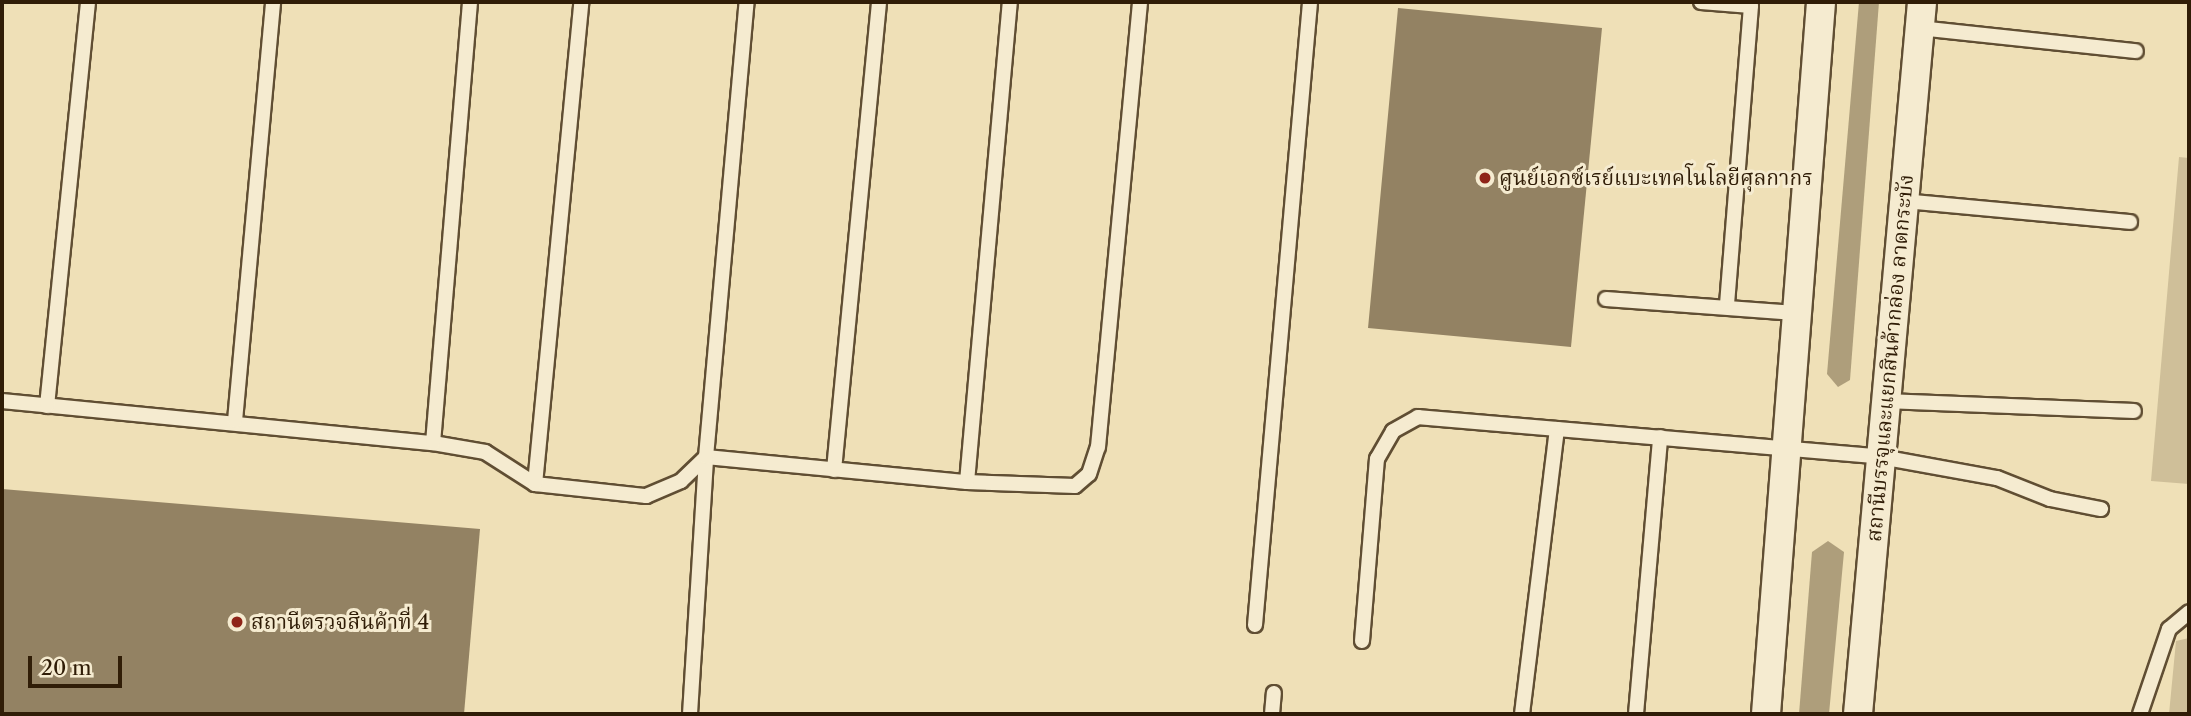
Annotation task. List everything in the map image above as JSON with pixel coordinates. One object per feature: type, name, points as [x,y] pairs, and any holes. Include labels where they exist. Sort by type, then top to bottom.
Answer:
[{"type":"street","points":[[1766,714],[1821,2]]},
{"type":"street","name":"สถานีบรรจุและแยกสินค้ากล่อง ลาดกระบัง","points":[[1858,714],[1921,15]]},
{"type":"lane","points":[[47,406],[88,2]]},
{"type":"lane","points":[[235,421],[273,2]]},
{"type":"lane","points":[[433,443],[470,2]]},
{"type":"lane","points":[[535,484],[581,2]]},
{"type":"lane","points":[[690,714],[706,457],[747,2]]},
{"type":"lane","points":[[834,470],[879,2]]},
{"type":"lane","points":[[967,482],[1010,2]]},
{"type":"lane","points":[[2,401],[235,421],[433,443],[485,452],[535,484],[646,496],[681,481],[706,457],[967,482],[1067,488],[1081,482],[1093,466],[1140,2]]},
{"type":"lane","points":[[1255,625],[1310,2]]},
{"type":"lane","points":[[1701,2],[1751,4],[1727,306]]},
{"type":"lane","points":[[1921,15],[2136,51]]},
{"type":"lane","points":[[1904,201],[2130,222]]},
{"type":"lane","points":[[1606,299],[1798,313]]},
{"type":"lane","points":[[1886,401],[2134,411]]},
{"type":"lane","points":[[1362,641],[1377,459],[1393,431],[1418,417],[1660,437],[1788,452],[1881,457],[1997,478],[2050,499],[2101,509]]},
{"type":"lane","points":[[1522,714],[1557,429]]},
{"type":"lane","points":[[1636,714],[1660,437]]},
{"type":"lane","points":[[2140,714],[2169,629],[2189,612]]},
{"type":"lane","points":[[1272,714],[1274,693]]},
{"type":"shaded area","points":[[1859,2],[1879,2],[1850,380],[1838,387],[1827,374]]},
{"type":"shaded area","points":[[2179,157],[2189,158],[2189,484],[2151,481]]},
{"type":"shaded area","points":[[1828,541],[1844,552],[1829,714],[1799,714],[1812,552]]},
{"type":"shaded area","points":[[2189,638],[2189,714],[2169,714],[2176,641]]},
{"type":"building","name":"ศูนย์เอกซ์เรย์แบะเทคโนโลยีศุลกากร","points":[[1398,8],[1602,28],[1571,347],[1368,328]]},
{"type":"building","name":"สถานีตรวจสินค้าที่ 4","points":[[2,489],[480,529],[464,714],[2,714]]},
{"type":"place","name":"ศูนย์เอกซ์เรย์แบะเทคโนโลยีศุลกากร","points":[[1485,178]]},
{"type":"place","name":"สถานีตรวจสินค้าที่ 4","points":[[237,622]]}]
